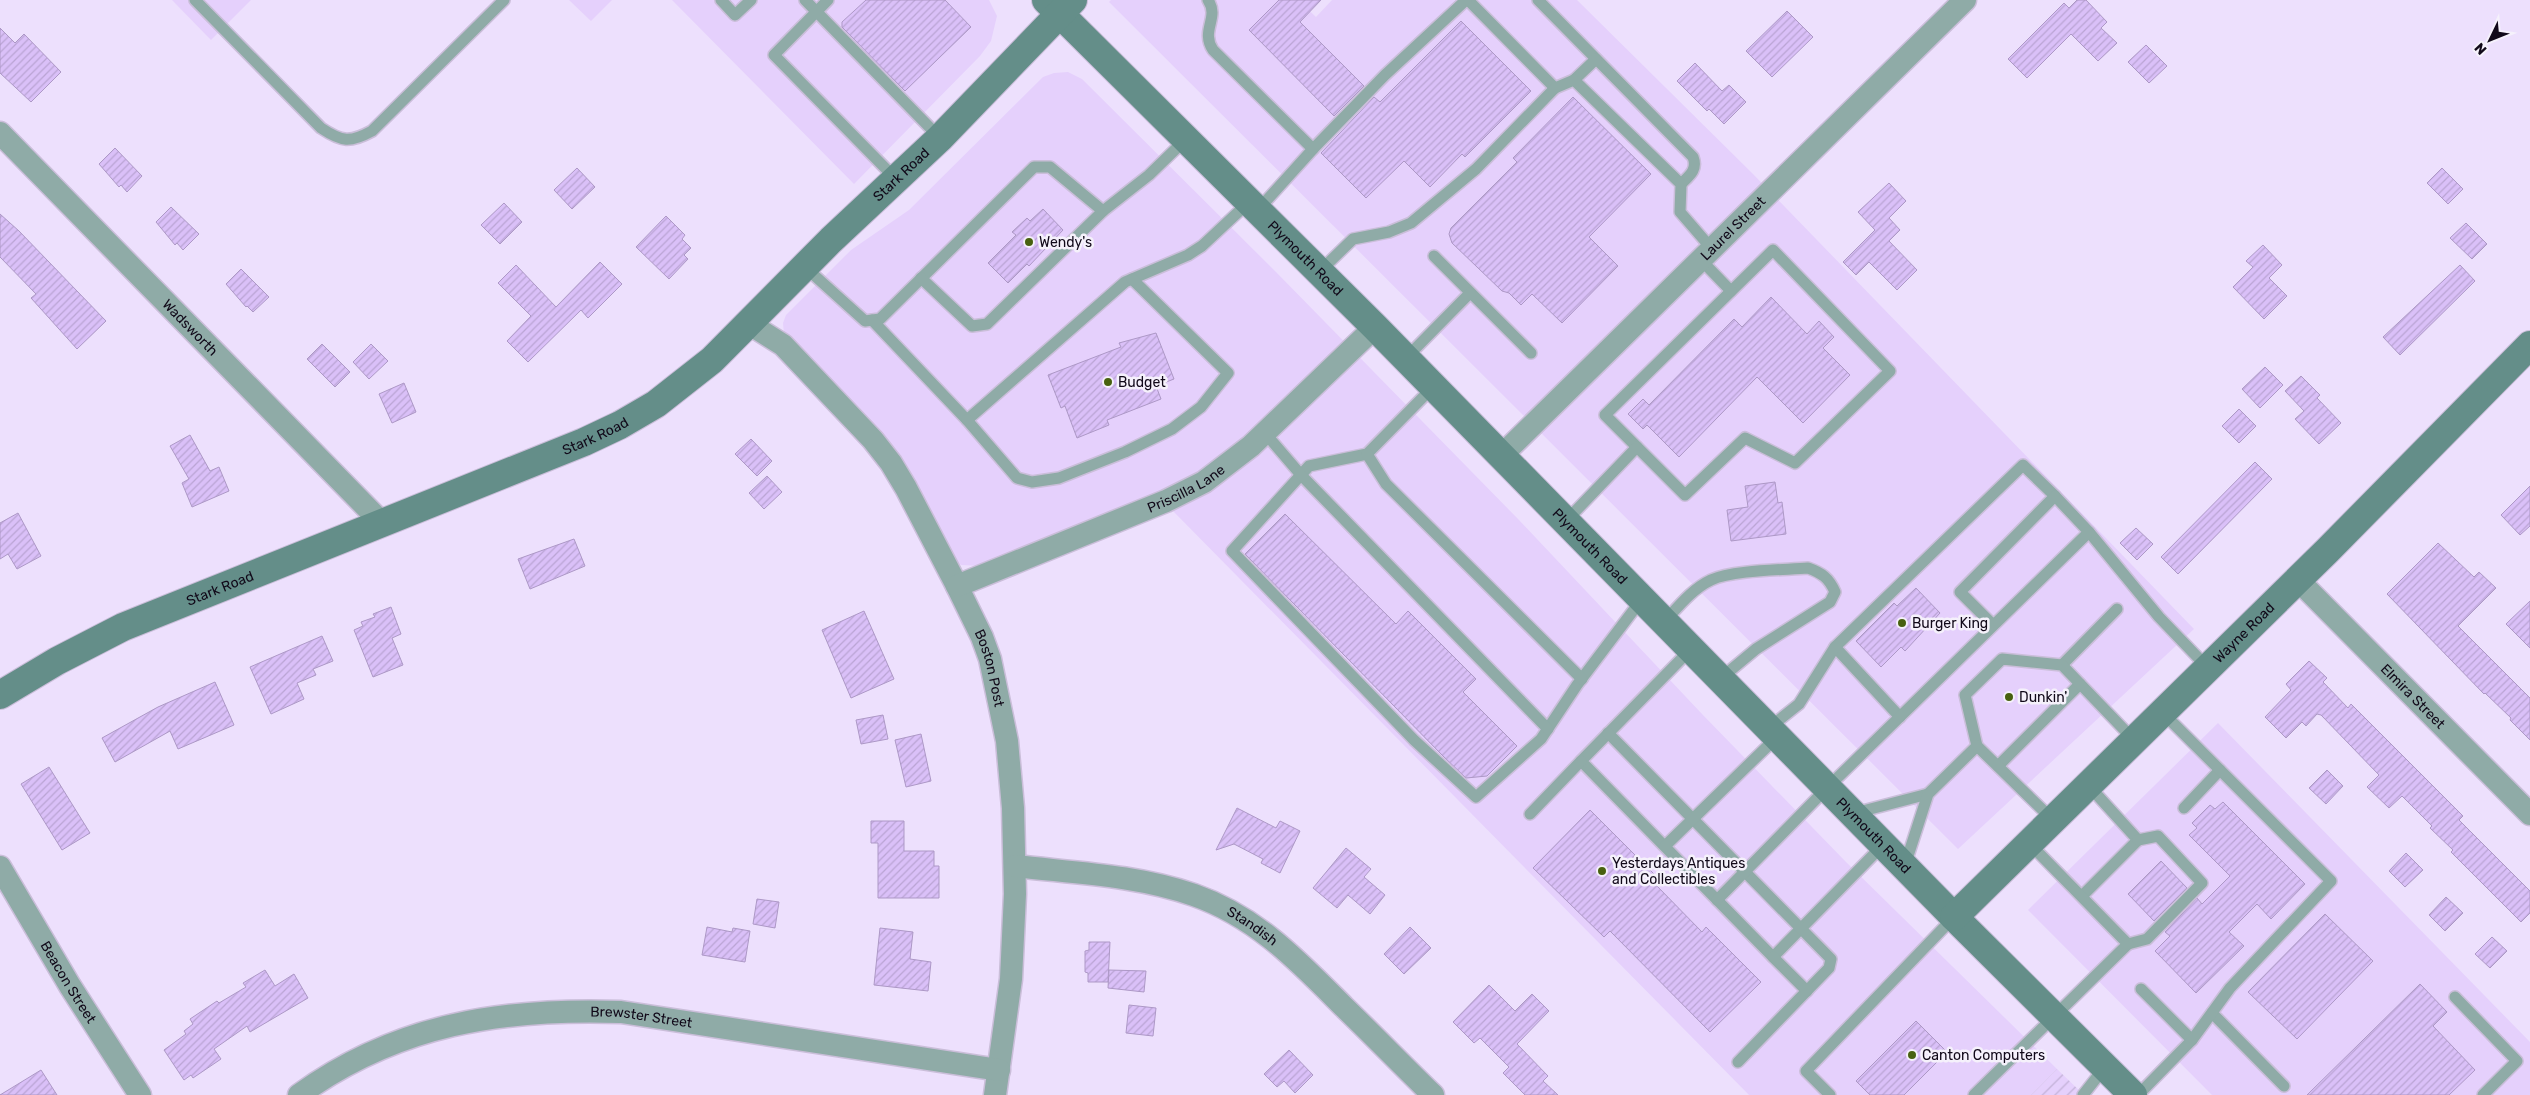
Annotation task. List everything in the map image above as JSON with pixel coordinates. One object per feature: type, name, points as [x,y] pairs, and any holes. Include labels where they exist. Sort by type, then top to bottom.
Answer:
[{"type":"main road","name":"Stark Road","points":[[0,695],[57,661],[123,627],[584,442],[620,425],[656,404],[688,380],[805,266],[897,181],[940,138],[1059,5]]},
{"type":"main road","name":"Plymouth Road","points":[[1059,5],[1185,140],[1375,328],[1904,867],[2133,1095]]},
{"type":"main road","name":"Wayne Road","points":[[1954,917],[2164,713],[2530,345]]},
{"type":"street","name":"Laurel Street","points":[[1501,456],[1966,0]]},
{"type":"street","name":"Wadsworth","points":[[0,133],[381,522]]},
{"type":"street","name":"Boston Post","points":[[748,323],[783,345],[873,440],[906,488],[957,586],[982,637],[990,659],[1007,741],[1013,808],[1014,866],[1011,979],[995,1095]]},
{"type":"street","name":"Priscilla Lane","points":[[957,586],[1166,501],[1204,482],[1232,463],[1375,328]]},
{"type":"street","name":"Elmira Street","points":[[2297,579],[2530,814]]},
{"type":"street","name":"Standish","points":[[1014,866],[1125,878],[1170,887],[1196,896],[1244,919],[1268,933],[1310,972],[1433,1095]]},
{"type":"street","name":"Beacon Street","points":[[0,867],[70,986],[140,1095]]},
{"type":"street","name":"Brewster Street","points":[[299,1095],[343,1066],[379,1048],[416,1035],[464,1022],[508,1014],[564,1010],[621,1012],[998,1070]]},
{"type":"lane","points":[[195,0],[321,128],[334,136],[346,140],[358,138],[372,130],[504,0]]},
{"type":"lane","points":[[721,0],[735,15],[751,0]]},
{"type":"lane","points":[[805,0],[940,138]]},
{"type":"lane","points":[[828,0],[774,55],[897,181]]},
{"type":"lane","points":[[1208,0],[1211,4],[1212,20],[1207,31],[1207,41],[1213,50],[1313,149]]},
{"type":"lane","points":[[967,420],[1110,293],[1132,279],[1188,255],[1253,207],[1385,75],[1467,0],[1555,88]]},
{"type":"lane","points":[[1538,0],[1693,157],[1696,164],[1694,170],[1681,184],[1680,212],[1731,291]]},
{"type":"lane","points":[[1318,272],[1354,239],[1389,232],[1411,223],[1476,169],[1555,88],[1574,80],[1596,58]]},
{"type":"lane","points":[[1574,80],[1681,184]]},
{"type":"lane","points":[[921,278],[972,326],[986,324],[1103,211],[1150,174],[1185,140]]},
{"type":"lane","points":[[805,266],[866,321],[880,319],[1034,167],[1050,167],[1103,211]]},
{"type":"lane","points":[[1773,250],[1890,372],[1796,462],[1745,438],[1685,495],[1637,447],[1605,415],[1773,250]]},
{"type":"lane","points":[[1434,256],[1532,353]]},
{"type":"lane","points":[[872,320],[967,420],[1017,478],[1032,482],[1058,478],[1125,452],[1172,429],[1201,406],[1228,373],[1132,279]]},
{"type":"lane","points":[[1405,359],[1470,293]]},
{"type":"lane","points":[[1433,387],[1367,454],[1309,466],[1232,551],[1414,740],[1476,797],[1540,739],[1642,599]]},
{"type":"lane","points":[[1265,433],[1301,475],[1548,728]]},
{"type":"lane","points":[[1566,521],[1637,447]]},
{"type":"lane","points":[[1367,454],[1386,484],[1582,679]]},
{"type":"lane","points":[[1665,846],[1693,819],[1799,704],[1835,647],[2023,465],[2089,532],[2159,617],[2208,668]]},
{"type":"lane","points":[[1993,625],[1960,592],[2055,496]]},
{"type":"lane","points":[[1718,900],[1827,788],[2089,532]]},
{"type":"lane","points":[[1664,622],[1698,588],[1712,580],[1726,576],[1808,568],[1820,572],[1830,580],[1835,592],[1830,602],[1756,649],[1720,679]]},
{"type":"lane","points":[[2062,665],[2117,609]]},
{"type":"lane","points":[[1835,647],[1900,717]]},
{"type":"lane","points":[[1530,814],[1691,649]]},
{"type":"lane","points":[[2053,820],[1976,746],[1965,695],[2002,659],[2062,665],[2135,741]]},
{"type":"lane","points":[[1998,766],[2080,684]]},
{"type":"lane","points":[[2138,1095],[2192,1040],[2230,988],[2331,881],[2164,713]]},
{"type":"lane","points":[[1608,733],[1831,959],[1830,968],[1738,1062]]},
{"type":"lane","points":[[1904,867],[1928,794],[1976,746]]},
{"type":"lane","points":[[1581,761],[1807,991]]},
{"type":"lane","points":[[2184,808],[2220,770]]},
{"type":"lane","points":[[2089,786],[2138,840]]},
{"type":"lane","points":[[1853,814],[1928,794]]},
{"type":"lane","points":[[1974,1095],[2128,944],[2147,939],[2202,883],[2158,836],[2138,840],[2082,896]]},
{"type":"lane","points":[[2030,843],[2128,944]]},
{"type":"lane","points":[[1774,956],[1883,844]]},
{"type":"lane","points":[[1830,1095],[1806,1070],[1954,917]]},
{"type":"lane","points":[[2141,989],[2192,1040]]},
{"type":"lane","points":[[2455,997],[2517,1061],[2483,1095]]},
{"type":"lane","points":[[2212,1013],[2284,1086]]},
{"type":"lane","points":[[2083,1095],[2105,1067]]},
{"type":"shaded area","points":[[172,0],[251,0],[211,40]]},
{"type":"shaded area","points":[[569,0],[612,0],[591,21]]},
{"type":"shaded area","points":[[672,0],[989,0],[997,16],[991,41],[980,56],[854,184]]},
{"type":"shaded area","points":[[1111,0],[1298,0],[1316,17],[1332,0],[1577,0],[1753,174],[2194,629],[1958,849],[1109,2]]},
{"type":"shaded area","points":[[1068,72],[1082,79],[1276,272],[1519,520],[1702,714],[1846,862],[2057,1069],[2031,1095],[1749,1095],[1172,510],[981,566],[961,565],[952,557],[784,334],[783,323],[786,315],[851,250],[909,210],[1043,77],[1054,73]]},
{"type":"shaded area","points":[[2218,723],[2530,1042],[2530,1095],[2212,1095],[2028,910]]},
{"type":"shaded area","points":[[2057,1069],[2084,1095],[2031,1095]]},
{"type":"building","points":[[866,0],[945,0],[971,27],[905,91],[842,27],[842,22]]},
{"type":"building","points":[[1279,0],[1321,0],[1300,22],[1364,86],[1334,116],[1249,30]]},
{"type":"building","points":[[2077,0],[2086,0],[2107,22],[2101,28],[2117,43],[2098,61],[2071,34],[2027,78],[2008,59],[2064,3],[2069,8]]},
{"type":"building","points":[[1787,11],[1813,37],[1772,77],[1746,51]]},
{"type":"building","points":[[1461,21],[1531,91],[1465,157],[1462,154],[1430,187],[1404,161],[1366,198],[1321,153],[1374,97],[1380,102]]},
{"type":"building","points":[[0,28],[15,43],[24,34],[61,72],[31,102],[0,73]]},
{"type":"building","points":[[2146,45],[2167,66],[2149,83],[2128,62]]},
{"type":"building","points":[[1695,63],[1722,91],[1729,85],[1746,102],[1724,124],[1709,109],[1707,111],[1677,81]]},
{"type":"building","points":[[1573,97],[1651,174],[1589,237],[1618,266],[1562,323],[1532,294],[1521,305],[1509,293],[1502,291],[1452,243],[1449,234],[1451,228],[1517,162],[1513,158]]},
{"type":"building","points":[[115,148],[142,176],[127,192],[121,185],[119,187],[99,164]]},
{"type":"building","points":[[577,168],[595,187],[572,209],[554,190]]},
{"type":"building","points":[[2442,168],[2463,189],[2448,204],[2427,183]]},
{"type":"building","points":[[1889,183],[1906,201],[1889,218],[1900,230],[1889,241],[1917,270],[1897,290],[1869,262],[1856,275],[1843,262],[1875,230],[1858,212]]},
{"type":"building","points":[[504,203],[522,222],[500,244],[481,225]]},
{"type":"building","points":[[171,207],[199,234],[183,250],[177,243],[175,245],[156,222]]},
{"type":"building","name":"Wendy's","points":[[1043,209],[1063,230],[1029,266],[1027,264],[1008,283],[988,263],[1016,235],[1012,232],[1027,218],[1030,221]]},
{"type":"building","points":[[0,214],[19,231],[106,321],[77,349],[31,298],[36,294],[0,257]]},
{"type":"building","points":[[666,216],[685,235],[682,239],[691,248],[684,255],[688,259],[669,279],[636,247]]},
{"type":"building","points":[[2466,223],[2487,244],[2472,259],[2450,238]]},
{"type":"building","points":[[2263,245],[2282,265],[2269,278],[2287,296],[2264,319],[2233,287],[2253,267],[2246,261]]},
{"type":"building","points":[[600,262],[622,284],[588,318],[581,310],[528,362],[507,341],[531,316],[498,283],[516,265],[556,307]]},
{"type":"building","points":[[2460,265],[2475,281],[2400,355],[2383,337]]},
{"type":"building","points":[[241,269],[269,297],[253,312],[246,307],[226,284]]},
{"type":"building","points":[[1771,297],[1807,334],[1819,321],[1834,337],[1823,348],[1850,375],[1803,423],[1757,377],[1679,457],[1647,425],[1643,429],[1628,414],[1643,399],[1649,405],[1734,319],[1742,327]]},
{"type":"building","name":"Budget","points":[[1156,333],[1174,379],[1156,386],[1161,399],[1107,420],[1109,425],[1077,438],[1065,406],[1061,408],[1048,375],[1121,347],[1119,343]]},
{"type":"building","points":[[322,344],[350,372],[335,387],[307,359]]},
{"type":"building","points":[[371,344],[388,361],[369,379],[353,362]]},
{"type":"building","points":[[2265,367],[2283,385],[2260,408],[2242,389]]},
{"type":"building","points":[[2301,376],[2320,395],[2317,398],[2341,423],[2319,444],[2295,419],[2304,411],[2285,391]]},
{"type":"building","points":[[404,383],[416,412],[392,423],[379,394]]},
{"type":"building","points":[[2239,409],[2256,426],[2239,443],[2222,426]]},
{"type":"building","points":[[190,435],[210,471],[219,467],[229,491],[192,507],[182,483],[189,479],[170,446]]},
{"type":"building","points":[[751,439],[772,461],[757,476],[735,454]]},
{"type":"building","points":[[2255,462],[2272,479],[2178,574],[2161,557]]},
{"type":"building","points":[[767,476],[782,492],[764,509],[749,493]]},
{"type":"building","points":[[1775,482],[1778,503],[1782,502],[1786,534],[1731,541],[1727,510],[1748,507],[1745,486]]},
{"type":"building","points":[[2530,486],[2530,526],[2520,535],[2501,515]]},
{"type":"building","points":[[18,513],[41,556],[17,569],[8,554],[0,559],[0,523]]},
{"type":"building","points":[[1285,514],[1396,624],[1408,611],[1476,679],[1463,692],[1517,746],[1487,776],[1466,778],[1245,554]]},
{"type":"building","points":[[2136,528],[2153,544],[2137,560],[2120,543]]},
{"type":"building","points":[[574,539],[585,566],[530,589],[518,559]]},
{"type":"building","points":[[2438,543],[2474,577],[2479,572],[2496,588],[2458,626],[2530,698],[2530,740],[2510,720],[2511,718],[2484,694],[2387,594]]},
{"type":"building","name":"Burger King","points":[[1916,588],[1940,613],[1905,651],[1901,647],[1881,667],[1856,641],[1894,603],[1897,606]]},
{"type":"building","points":[[2530,601],[2530,648],[2506,624]]},
{"type":"building","points":[[391,607],[401,634],[392,638],[403,665],[373,677],[354,630],[363,626],[361,622],[375,617],[373,614]]},
{"type":"building","points":[[864,611],[894,679],[851,698],[822,630]]},
{"type":"building","points":[[322,636],[333,661],[313,669],[316,675],[297,683],[304,699],[271,714],[250,667]]},
{"type":"building","points":[[2309,661],[2327,678],[2323,682],[2348,708],[2351,704],[2463,816],[2459,820],[2530,891],[2530,913],[2521,922],[2451,852],[2453,850],[2430,828],[2432,826],[2402,796],[2389,808],[2367,787],[2379,775],[2321,715],[2317,714],[2306,726],[2302,722],[2286,738],[2265,717],[2291,690],[2286,684]]},
{"type":"building","points":[[215,682],[234,725],[178,749],[170,731],[115,762],[102,738],[158,707]]},
{"type":"building","points":[[883,715],[888,739],[861,744],[856,720]]},
{"type":"building","points":[[921,734],[931,781],[906,787],[895,740]]},
{"type":"building","points":[[49,767],[90,833],[62,850],[21,784]]},
{"type":"building","points":[[2327,770],[2343,786],[2326,804],[2309,788]]},
{"type":"building","points":[[2223,802],[2305,884],[2271,919],[2257,904],[2229,932],[2244,946],[2196,993],[2155,951],[2170,936],[2165,932],[2197,898],[2202,904],[2230,876],[2189,835],[2197,828],[2192,823],[2210,805],[2215,809]]},
{"type":"building","points":[[1237,808],[1276,828],[1280,821],[1300,831],[1280,873],[1261,863],[1263,859],[1234,844],[1216,850]]},
{"type":"building","points":[[1590,810],[1660,880],[1656,885],[1702,932],[1706,927],[1761,982],[1710,1032],[1610,931],[1604,937],[1533,868]]},
{"type":"building","points":[[871,821],[904,821],[904,851],[934,851],[934,866],[939,866],[939,898],[878,898],[878,843],[871,843]]},
{"type":"building","points":[[1346,848],[1371,869],[1364,877],[1385,895],[1370,914],[1348,895],[1337,908],[1313,888]]},
{"type":"building","points":[[2406,853],[2423,870],[2405,887],[2389,871]]},
{"type":"building","points":[[2161,861],[2187,888],[2154,921],[2128,894]]},
{"type":"building","points":[[2446,897],[2463,913],[2445,931],[2429,915]]},
{"type":"building","points":[[757,899],[779,902],[775,928],[753,924]]},
{"type":"building","points":[[2325,914],[2373,961],[2297,1039],[2248,992]]},
{"type":"building","points":[[707,927],[732,932],[733,928],[750,931],[745,962],[702,955]]},
{"type":"building","points":[[1410,927],[1431,948],[1404,974],[1384,954]]},
{"type":"building","points":[[880,928],[913,932],[910,959],[931,962],[928,991],[874,985]]},
{"type":"building","points":[[2492,937],[2507,951],[2490,968],[2475,954]]},
{"type":"building","points":[[1089,942],[1110,942],[1108,982],[1088,982],[1088,973],[1085,972],[1085,951],[1089,950]]},
{"type":"building","points":[[265,970],[275,986],[294,974],[308,998],[250,1032],[247,1026],[214,1049],[221,1059],[193,1078],[191,1075],[184,1080],[164,1050],[186,1034],[184,1031],[193,1024],[190,1019],[217,1001],[219,1003],[246,987],[243,983]]},
{"type":"building","points":[[1109,970],[1146,971],[1144,992],[1108,988]]},
{"type":"building","points":[[2420,984],[2447,1012],[2433,1026],[2475,1070],[2449,1095],[2307,1095]]},
{"type":"building","points":[[1489,985],[1515,1011],[1532,994],[1549,1011],[1517,1044],[1548,1076],[1543,1081],[1558,1095],[1525,1095],[1503,1073],[1509,1067],[1480,1038],[1474,1043],[1453,1022]]},
{"type":"building","points":[[1129,1005],[1156,1008],[1153,1036],[1126,1033]]},
{"type":"building","name":"Canton Computers","points":[[1916,1021],[1947,1052],[1904,1095],[1870,1095],[1856,1081]]},
{"type":"building","points":[[1289,1050],[1313,1075],[1295,1093],[1284,1081],[1277,1087],[1264,1074]]},
{"type":"building","points":[[41,1070],[57,1095],[0,1095]]},
{"type":"place","name":"Wendy's","points":[[1029,242]]},
{"type":"place","name":"Budget","points":[[1108,382]]},
{"type":"place","name":"Burger King","points":[[1902,623]]},
{"type":"place","name":"Dunkin'","points":[[2009,697]]},
{"type":"place","name":"Yesterdays Antiques and Collectibles","points":[[1602,871]]},
{"type":"place","name":"Canton Computers","points":[[1912,1055]]}]
